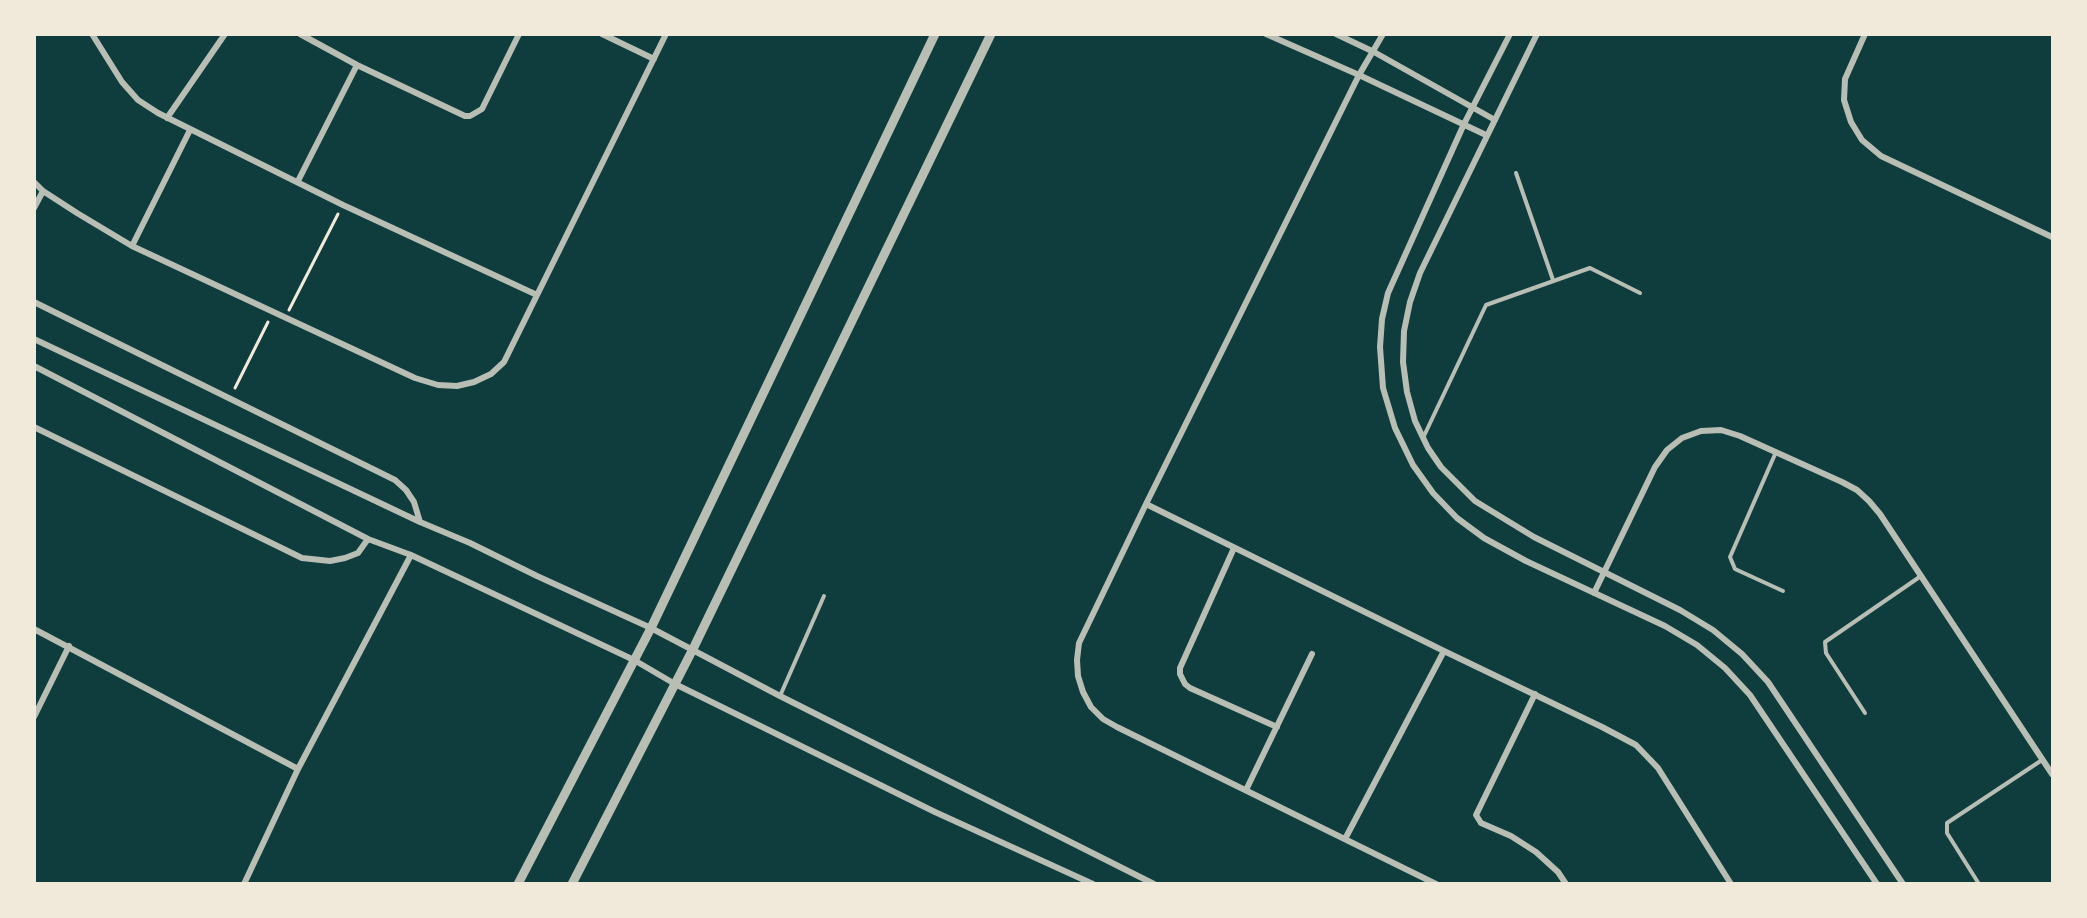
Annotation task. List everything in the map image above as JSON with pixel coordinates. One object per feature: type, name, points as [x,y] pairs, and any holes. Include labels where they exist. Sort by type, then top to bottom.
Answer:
[{"type":"street","points":[[92,34],[122,82],[138,100],[167,118],[343,205],[537,295]]},
{"type":"street","points":[[167,118],[225,34]]},
{"type":"street","points":[[300,34],[357,65],[465,116],[470,116],[482,109],[519,34]]},
{"type":"street","points":[[602,34],[654,59]]},
{"type":"street","points":[[34,182],[77,213],[132,246],[415,378],[438,385],[457,386],[474,382],[490,374],[504,362],[666,34]]},
{"type":"street","points":[[518,884],[651,628],[935,34]]},
{"type":"street","points":[[572,884],[693,649],[991,34]]},
{"type":"street","points":[[1266,34],[1486,135]]},
{"type":"street","points":[[1336,34],[1374,52],[1495,120]]},
{"type":"street","points":[[1383,34],[1359,75],[1146,504],[1079,643],[1077,660],[1078,676],[1083,692],[1091,707],[1103,719],[1436,884]]},
{"type":"street","points":[[1510,34],[1464,124],[1388,293],[1382,319],[1380,347],[1383,388],[1395,428],[1413,465],[1432,493],[1456,518],[1484,538],[1516,555],[1665,626],[1696,645],[1725,668],[1750,695],[1877,884]]},
{"type":"street","points":[[1537,34],[1420,273],[1410,302],[1404,331],[1403,362],[1407,392],[1415,421],[1441,467],[1475,501],[1533,537],[1680,610],[1713,630],[1742,654],[1768,682],[1903,884]]},
{"type":"street","points":[[1865,34],[1845,79],[1844,100],[1851,122],[1862,140],[1881,156],[2052,237]]},
{"type":"street","points":[[298,181],[357,65]]},
{"type":"street","points":[[132,246],[190,130]]},
{"type":"street","points":[[34,208],[43,190]]},
{"type":"street","points":[[34,302],[395,480],[414,502],[420,522]]},
{"type":"street","points":[[34,339],[420,522],[651,628],[780,696],[1154,884]]},
{"type":"street","points":[[34,366],[368,539],[411,555],[633,660],[675,684],[935,812],[1093,884]]},
{"type":"street","points":[[35,429],[302,558],[330,561],[345,558],[358,553],[368,539]]},
{"type":"street","points":[[1594,593],[1655,467],[1667,450],[1682,438],[1701,431],[1721,430],[1740,436],[1857,490],[1880,514],[2052,774]]},
{"type":"street","points":[[1146,504],[1622,737],[1647,756],[1658,768],[1731,884]]},
{"type":"street","points":[[1234,548],[1180,668],[1180,674],[1190,688],[1277,727]]},
{"type":"street","points":[[244,884],[298,769],[411,555]]},
{"type":"street","points":[[34,629],[298,769]]},
{"type":"street","points":[[34,717],[69,646]]},
{"type":"street","points":[[1345,839],[1444,651]]},
{"type":"street","points":[[1246,790],[1312,654]]},
{"type":"street","points":[[1535,694],[1476,815],[1481,823],[1511,836],[1536,852],[1558,872],[1566,884]]},
{"type":"lane","points":[[1516,173],[1553,280]]},
{"type":"lane","points":[[1423,438],[1486,305],[1590,268],[1640,293]]},
{"type":"lane","points":[[1776,452],[1730,557],[1735,569],[1783,591]]},
{"type":"lane","points":[[1865,713],[1826,653],[1825,642],[1921,576]]},
{"type":"lane","points":[[780,696],[824,596]]},
{"type":"lane","points":[[1978,884],[1947,833],[1947,823],[2043,760]]},
{"type":"path","points":[[285,317],[343,205]]},
{"type":"path","points":[[230,399],[273,312]]}]
